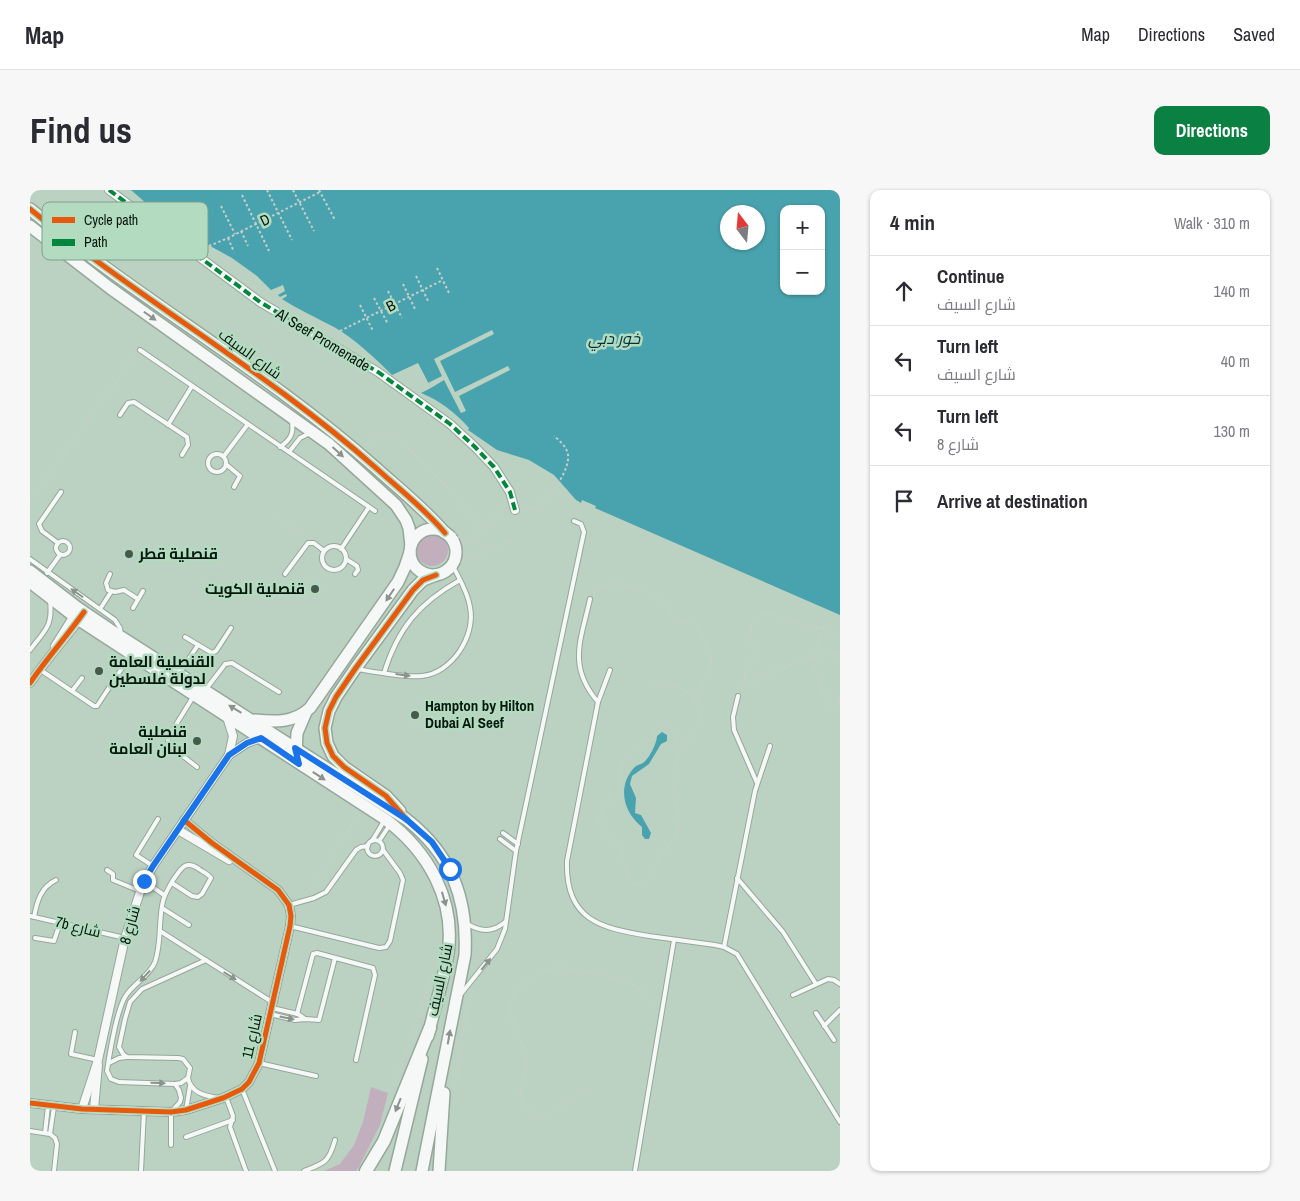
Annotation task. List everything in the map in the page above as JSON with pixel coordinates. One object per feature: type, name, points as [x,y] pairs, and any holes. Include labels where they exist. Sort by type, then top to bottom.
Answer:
[{"type":"main road","name":"شارع السيف","points":[[30,209],[42,218]]},
{"type":"main road","name":"شارع السيف","points":[[30,226],[42,235]]},
{"type":"main road","name":"شارع السيف","points":[[74,260],[284,418],[314,432],[340,454],[396,504],[409,528],[412,562],[415,567],[425,574],[436,575]]},
{"type":"main road","name":"شارع السيف","points":[[95,260],[305,409],[449,533],[453,541],[455,559],[452,564],[442,573],[423,580],[412,590],[355,669],[329,711],[325,728],[326,744],[338,762],[386,796],[406,819],[432,842],[450,869],[461,900],[465,922],[464,955],[446,1058],[422,1171]]},
{"type":"main road","name":"شارع السيف","points":[[253,720],[284,721],[306,712],[314,704],[398,582],[406,567],[413,540],[422,532],[433,530],[449,533]]},
{"type":"main road","name":"شارع السيف","points":[[30,571],[79,614],[131,654],[253,720],[406,819]]},
{"type":"main road","points":[[30,582],[49,598],[79,614]]},
{"type":"main road","name":"شارع السيف","points":[[79,614],[121,637],[179,674],[226,715],[388,821],[410,840],[428,864],[439,884],[446,906],[449,924],[448,955],[395,1171]]},
{"type":"main road","points":[[299,764],[295,748],[297,733],[306,712]]},
{"type":"main road","points":[[366,1171],[384,1141],[430,1028]]},
{"type":"main road","points":[[439,1171],[446,1058]]},
{"type":"street","name":"Al Seef Promenade","points":[[109,190],[125,202]]},
{"type":"street","name":"Al Seef Promenade","points":[[203,260],[260,302],[378,372],[450,424],[494,467],[513,498],[515,510]]},
{"type":"street","points":[[30,683],[53,650],[58,639],[79,614]]},
{"type":"street","name":"شارع 8","points":[[226,715],[233,736],[229,755]]},
{"type":"street","name":"شارع 8","points":[[82,1109],[98,1060],[125,938],[144,881],[229,755],[247,743],[261,738]]},
{"type":"street","points":[[184,820],[202,836],[278,890],[289,905]]},
{"type":"street","points":[[178,830],[225,858],[247,868]]},
{"type":"street","name":"شارع 11","points":[[30,1103],[82,1109],[171,1112],[186,1110],[225,1098],[242,1089],[252,1078],[259,1063],[290,926],[289,905]]},
{"type":"street","name":"شارع 8","points":[[94,1109],[98,1060]]},
{"type":"lane","points":[[140,350],[375,511]]},
{"type":"lane","points":[[168,426],[192,386]]},
{"type":"lane","points":[[120,415],[128,403],[132,402],[188,439],[188,445],[182,455]]},
{"type":"lane","points":[[280,447],[291,437],[293,425],[284,418]]},
{"type":"lane","points":[[224,456],[248,424]]},
{"type":"lane","points":[[288,452],[305,434],[314,432]]},
{"type":"lane","points":[[224,456],[218,454],[212,456],[208,465],[211,471],[217,473],[223,471],[227,465]]},
{"type":"lane","points":[[224,456],[227,465],[240,476],[234,487]]},
{"type":"lane","points":[[58,543],[42,531],[39,526],[40,521],[60,492]]},
{"type":"lane","points":[[341,549],[369,507]]},
{"type":"lane","points":[[456,1000],[490,959],[505,929],[516,851],[584,532],[581,524],[574,521]]},
{"type":"lane","points":[[47,573],[60,555],[70,552],[70,546],[64,541],[58,543]]},
{"type":"lane","points":[[58,543],[56,550],[60,555]]},
{"type":"lane","points":[[285,574],[305,544],[314,543],[324,551]]},
{"type":"lane","points":[[324,551],[334,546],[341,549],[346,559],[358,568],[355,574]]},
{"type":"lane","points":[[324,551],[323,562],[332,569],[342,566],[346,559]]},
{"type":"lane","points":[[30,559],[118,623],[121,637]]},
{"type":"lane","points":[[355,669],[421,676],[433,674],[453,660],[465,640],[471,619],[470,604],[452,564]]},
{"type":"lane","points":[[110,574],[106,586],[111,592]]},
{"type":"lane","points":[[384,673],[394,647],[411,618],[431,598],[460,580]]},
{"type":"lane","points":[[100,609],[111,592],[124,590],[138,599]]},
{"type":"lane","points":[[133,608],[143,592]]},
{"type":"lane","points":[[30,650],[49,624],[51,612],[49,598]]},
{"type":"lane","points":[[590,599],[578,660],[582,680],[598,702]]},
{"type":"lane","points":[[185,637],[210,653],[214,653],[231,628]]},
{"type":"lane","points":[[179,674],[198,645]]},
{"type":"lane","points":[[40,670],[94,706],[98,706],[131,654]]},
{"type":"lane","points":[[197,767],[170,746],[169,736],[200,693],[225,664],[232,663],[279,692]]},
{"type":"lane","points":[[610,670],[598,702],[567,861],[566,876],[569,891],[576,905],[596,923],[618,930],[724,947],[731,950],[741,960],[840,1122]]},
{"type":"lane","points":[[72,691],[82,678]]},
{"type":"lane","points":[[738,696],[733,716],[734,730],[757,782]]},
{"type":"lane","points":[[724,947],[757,782],[770,746]]},
{"type":"lane","points":[[153,866],[137,857],[137,854],[158,819]]},
{"type":"lane","points":[[289,905],[314,898],[326,892],[356,850],[368,846],[388,821]]},
{"type":"lane","points":[[379,841],[388,821]]},
{"type":"lane","points":[[503,833],[518,844]]},
{"type":"lane","points":[[500,839],[516,851]]},
{"type":"lane","points":[[372,841],[379,841]]},
{"type":"lane","points":[[290,926],[379,948],[386,947],[390,940],[403,880],[400,872],[383,850],[383,846],[379,841]]},
{"type":"lane","points":[[368,846],[369,853],[372,855],[379,855],[383,850]]},
{"type":"lane","points":[[172,882],[192,896],[198,897],[202,894],[211,878],[194,865],[187,865],[182,868],[172,882],[164,895],[157,955],[149,972],[131,988],[123,1002],[108,1075],[115,1081],[175,1084],[181,1084],[188,1078]]},
{"type":"lane","points":[[107,870],[113,874],[113,880],[140,891]]},
{"type":"lane","points":[[738,878],[793,945],[816,984]]},
{"type":"lane","points":[[32,916],[44,888],[56,880]]},
{"type":"lane","points":[[144,881],[164,895]]},
{"type":"lane","points":[[162,908],[189,925]]},
{"type":"lane","name":"7b شارع","points":[[32,916],[125,938]]},
{"type":"lane","points":[[35,938],[54,941],[60,922]]},
{"type":"lane","points":[[465,922],[478,930],[484,931],[492,930],[505,922]]},
{"type":"lane","points":[[160,931],[206,960],[271,1008],[296,1020],[320,1020],[335,958]]},
{"type":"lane","points":[[635,1171],[674,940]]},
{"type":"lane","points":[[297,1014],[312,956],[317,954],[370,966],[376,972],[356,1060]]},
{"type":"lane","points":[[127,1057],[120,1050],[120,1042],[127,1010],[135,995],[150,985],[206,960]]},
{"type":"lane","points":[[793,995],[828,979],[840,984]]},
{"type":"lane","points":[[271,1008],[297,1014],[305,1019]]},
{"type":"lane","points":[[824,1026],[840,1010]]},
{"type":"lane","points":[[816,1013],[834,1040]]},
{"type":"lane","points":[[75,1032],[71,1054],[98,1060]]},
{"type":"lane","points":[[109,1063],[119,1058],[127,1057],[183,1059],[190,1068],[188,1078],[190,1086],[186,1110]]},
{"type":"lane","points":[[259,1063],[316,1076]]},
{"type":"lane","points":[[171,1145],[171,1112],[180,1102],[181,1098],[175,1084]]},
{"type":"lane","points":[[190,1086],[203,1094],[225,1098],[233,1116],[230,1127],[246,1171]]},
{"type":"lane","points":[[242,1089],[276,1171]]},
{"type":"lane","points":[[48,1134],[51,1106]]},
{"type":"lane","points":[[141,1171],[144,1111]]},
{"type":"lane","points":[[186,1137],[233,1120]]},
{"type":"lane","points":[[30,1131],[48,1134],[57,1141],[54,1171]]},
{"type":"lane","points":[[304,1171],[325,1162],[330,1155],[335,1140]]},
{"type":"path","points":[[267,190],[292,240]]},
{"type":"path","points":[[293,190],[314,231]]},
{"type":"path","points":[[320,191],[334,220]]},
{"type":"path","points":[[242,195],[269,251]]},
{"type":"path","points":[[221,206],[234,234]]},
{"type":"path","points":[[241,231],[248,246]]},
{"type":"path","points":[[228,238],[234,252]]},
{"type":"path","points":[[437,268],[450,295]]},
{"type":"path","points":[[416,276],[429,303]]},
{"type":"path","points":[[403,284],[416,310]]},
{"type":"path","points":[[388,291],[402,318]]},
{"type":"path","points":[[374,298],[388,324]]},
{"type":"path","points":[[360,304],[373,331]]},
{"type":"path","points":[[30,501],[140,350]]},
{"type":"path","points":[[284,418],[284,432],[291,437]]},
{"type":"path","points":[[356,451],[382,434],[394,436],[441,481],[484,528]]},
{"type":"path","points":[[515,510],[536,507],[550,495],[557,485],[567,465],[568,454],[560,441],[554,436]]},
{"type":"path","points":[[449,533],[460,539],[475,538],[513,498]]},
{"type":"path","points":[[272,514],[310,542]]},
{"type":"path","points":[[452,564],[514,540]]},
{"type":"path","points":[[590,599],[603,586],[617,584],[631,586],[649,592],[671,610],[681,622],[696,624],[711,655],[712,664],[695,700]]},
{"type":"path","points":[[738,696],[743,687],[746,672],[753,659],[750,632],[754,620],[761,615],[771,613],[793,623],[824,628],[840,638]]},
{"type":"path","points":[[824,628],[811,659],[829,707],[839,704],[840,692]]},
{"type":"path","points":[[743,687],[756,680],[811,659],[831,654],[840,656]]},
{"type":"path","points":[[653,680],[681,687],[695,700],[700,710],[700,723],[682,749],[675,772],[674,790],[679,829],[677,836],[660,858],[650,878],[644,882],[635,882],[627,877],[624,869],[622,849],[601,827],[600,814],[603,808],[620,791],[620,778],[625,758],[632,749],[652,740],[654,732],[660,725],[673,727],[677,734],[675,745],[666,749]]},
{"type":"path","points":[[306,894],[317,881],[365,806]]},
{"type":"path","points":[[484,931],[482,953],[490,959]]},
{"type":"path","points":[[588,1090],[543,1116],[529,1112],[522,1104],[520,1090],[526,1072],[527,1059],[510,1014],[514,995],[523,983],[539,974],[560,967],[618,978],[640,990],[662,1014]]},
{"type":"path","points":[[398,1076],[433,974]]},
{"type":"path","points":[[454,1090],[467,1006],[475,987]]},
{"type":"shaded area","points":[[432,534],[444,538],[448,550],[444,562],[432,566],[420,562],[416,550],[420,538]]},
{"type":"shaded area","points":[[371,1087],[388,1093],[380,1125],[359,1167],[356,1171],[324,1171],[340,1164],[354,1145],[363,1122]]},
{"type":"water","name":"خور دبي","points":[[131,190],[840,190],[840,615],[595,508],[596,506],[582,500],[581,503],[576,500],[554,475],[529,460],[497,450],[468,430],[469,428],[464,422],[453,412],[421,393],[431,388],[418,363],[392,375],[350,337],[282,299],[287,296],[286,294],[280,297],[278,295],[285,291],[283,285],[271,290],[257,276],[232,258],[208,245],[208,202],[145,202]]},
{"type":"water","points":[[662,732],[667,735],[667,741],[661,744],[649,764],[632,776],[630,784],[636,798],[635,813],[641,815],[651,833],[649,839],[645,839],[642,835],[642,827],[627,808],[624,792],[625,784],[634,768],[648,758],[657,736]]},
{"type":"pier","points":[[492,330],[494,334],[440,361],[455,392],[508,366],[510,370],[459,396],[466,411],[461,413],[444,380],[431,388],[428,383],[442,376],[434,359]]},
{"type":"marked path","points":[[109,190],[125,202]]},
{"type":"marked path","points":[[203,260],[260,302],[378,372],[450,424],[494,467],[510,492],[515,510]]},
{"type":"cycle path","points":[[30,209],[42,219]]},
{"type":"cycle path","points":[[95,260],[248,368],[335,433],[412,499],[445,533]]},
{"type":"cycle path","points":[[406,819],[386,796],[344,767],[333,756],[327,743],[325,728],[329,711],[336,697],[355,669],[413,590],[423,580],[436,575]]},
{"type":"cycle path","points":[[30,683],[84,612]]},
{"type":"cycle path","points":[[30,1103],[82,1109],[171,1112],[186,1110],[223,1098],[242,1089],[249,1082],[259,1063],[290,926],[289,905],[278,890],[212,843],[184,820]]},
{"type":"place","name":"قنصلية قطر","points":[[129,554]]},
{"type":"place","name":"قنصلية الكويت","points":[[315,589]]},
{"type":"place","name":"القنصلية العامة لدولة فلسطين","points":[[99,671]]},
{"type":"place","name":"Hampton by Hilton Dubai Al Seef","points":[[415,715]]},
{"type":"place","name":"قنصلية لبنان العامة","points":[[197,741]]},
{"type":"route","points":[[144,881],[229,755],[247,743],[261,738],[299,764],[295,748],[406,819],[432,842],[450,869]]}]
